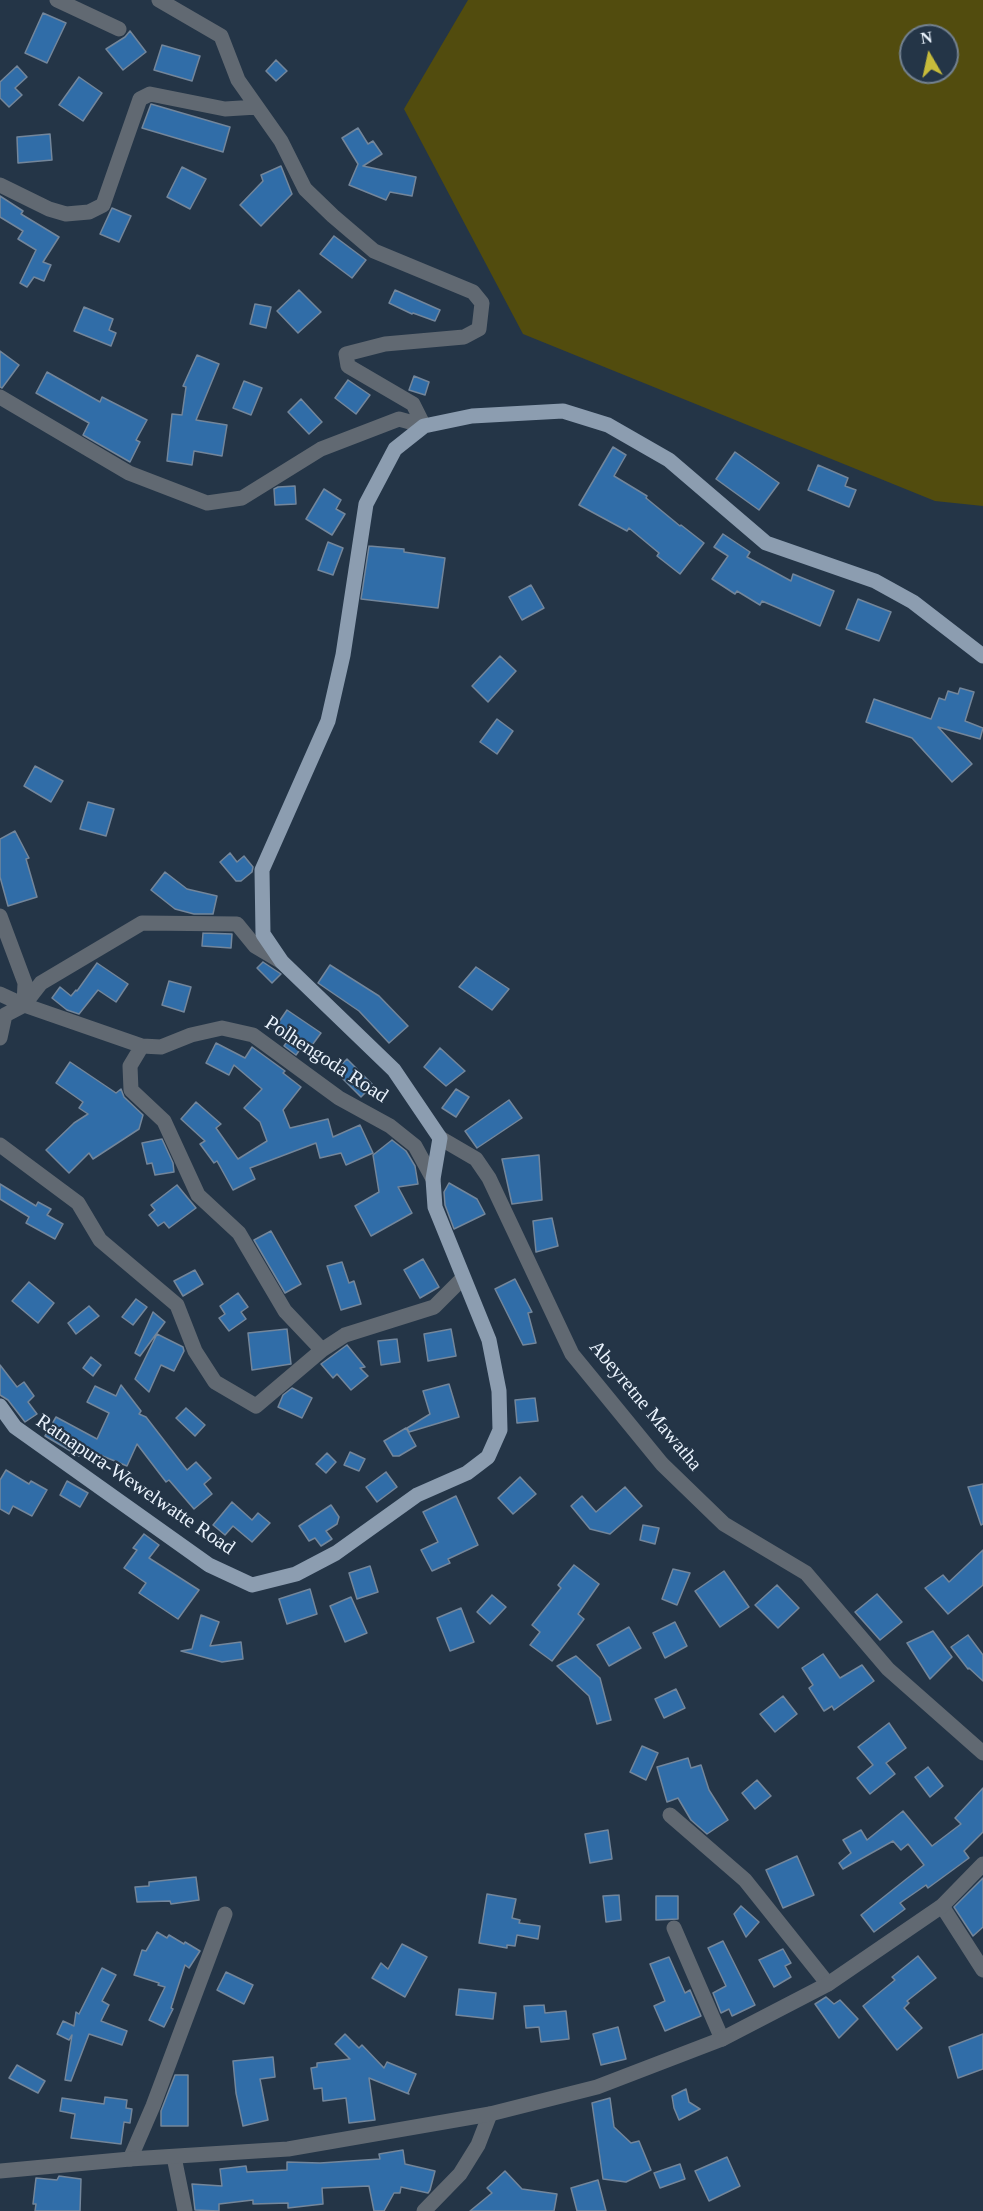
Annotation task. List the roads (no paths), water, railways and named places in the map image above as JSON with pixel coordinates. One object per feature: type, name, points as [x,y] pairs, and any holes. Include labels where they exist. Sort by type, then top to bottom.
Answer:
[{"type":"main road","points":[[440,1138],[394,1070],[282,962],[263,934],[262,870],[328,721],[343,655],[366,504],[395,449],[424,426],[472,416],[563,411],[608,424],[669,460],[766,543],[875,581],[913,602],[983,656]]},
{"type":"main road","name":"Ratnapura-Wewelwatte Road","points":[[0,1406],[15,1427],[209,1565],[252,1584],[296,1575],[336,1553],[417,1495],[466,1473],[488,1456],[500,1430],[499,1391],[489,1340],[435,1207],[433,1179],[440,1138]]},
{"type":"street","points":[[57,0],[119,29]]},
{"type":"street","points":[[159,0],[221,36],[238,80],[282,141],[305,189],[333,216],[374,251],[473,292],[482,303],[479,330],[464,338],[385,344],[345,354],[348,366],[412,404],[424,426]]},
{"type":"street","points":[[0,185],[49,209],[66,214],[89,212],[103,205],[140,99],[150,94],[225,110],[257,107]]},
{"type":"street","points":[[0,397],[129,473],[207,503],[242,498],[321,449],[399,419],[424,426]]},
{"type":"street","points":[[0,916],[24,983],[24,1005]]},
{"type":"street","points":[[0,1038],[5,1015],[24,1005],[41,983],[142,923],[237,924],[255,946],[282,962]]},
{"type":"street","name":"Polhengoda Road","points":[[0,994],[24,1005],[142,1046],[161,1047],[191,1035],[222,1028],[253,1035],[339,1098],[398,1132],[415,1146],[433,1179]]},
{"type":"street","points":[[142,1046],[130,1066],[131,1089],[164,1121],[198,1195],[239,1233],[285,1311],[322,1350]]},
{"type":"street","name":"Abeyretne Mawatha","points":[[440,1138],[476,1159],[483,1168],[572,1354],[662,1464],[724,1524],[806,1573],[888,1669],[983,1753]]},
{"type":"street","points":[[0,1145],[78,1203],[100,1240],[177,1305],[195,1351],[215,1382],[256,1406],[322,1350],[345,1335],[434,1307],[463,1278]]},
{"type":"street","points":[[670,1815],[745,1880],[828,1984]]},
{"type":"street","points":[[0,2171],[130,2159],[288,2149],[490,2114],[597,2087],[722,2039],[828,1984],[942,1906],[983,1864]]},
{"type":"street","points":[[942,1906],[983,1970]]},
{"type":"street","points":[[130,2159],[153,2106],[225,1914]]},
{"type":"street","points":[[674,1928],[722,2039]]},
{"type":"street","points":[[424,2211],[460,2174],[478,2145],[490,2114]]},
{"type":"street","points":[[174,2157],[184,2211]]}]
